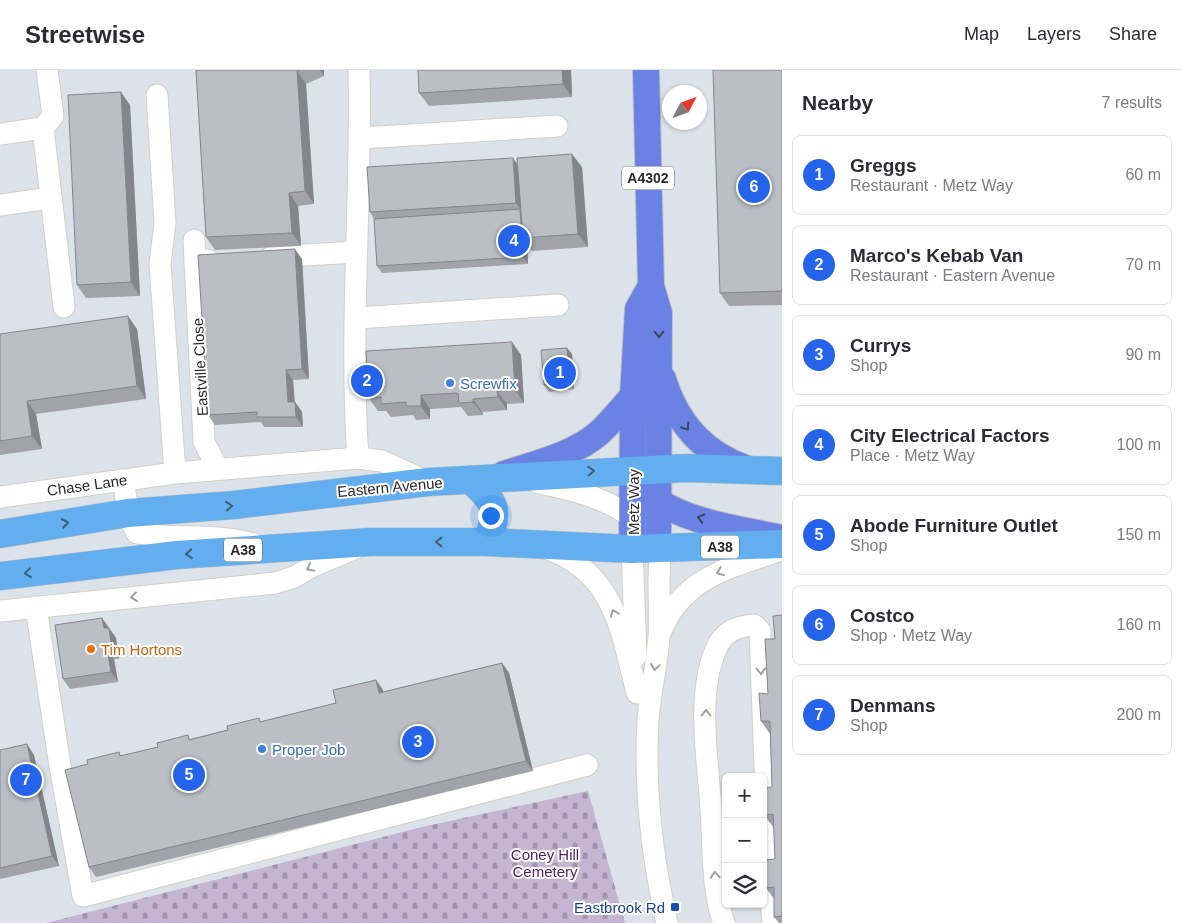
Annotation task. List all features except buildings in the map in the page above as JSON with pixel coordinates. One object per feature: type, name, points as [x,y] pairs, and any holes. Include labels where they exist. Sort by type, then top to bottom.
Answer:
[{"type":"highway","name":"Eastern Avenue","points":[[0,534],[128,513],[234,505],[428,482],[659,469],[782,471]]},
{"type":"highway","points":[[481,479],[495,507],[495,520],[487,542]]},
{"type":"highway","name":"A38","points":[[0,576],[177,555],[370,542],[487,542],[645,549],[782,544]]},
{"type":"main road","name":"Metz Way","points":[[645,549],[659,503],[659,313],[651,286],[646,70]]},
{"type":"main road","name":"Metz Way","points":[[645,549],[632,518],[633,396],[638,309],[651,286]]},
{"type":"main road","points":[[659,367],[670,398],[691,434],[719,457],[748,469]]},
{"type":"main road","points":[[481,479],[527,467],[586,442],[598,434],[633,396]]},
{"type":"main road","points":[[632,471],[659,503],[685,514],[782,538]]},
{"type":"street","points":[[0,134],[42,128],[53,116],[47,70]]},
{"type":"street","points":[[358,458],[354,393],[356,252],[361,138],[359,70]]},
{"type":"street","points":[[157,95],[165,223],[160,264],[175,473]]},
{"type":"street","points":[[361,138],[557,126]]},
{"type":"street","points":[[42,128],[64,307]]},
{"type":"street","points":[[0,205],[51,198]]},
{"type":"street","name":"Eastville Close","points":[[218,469],[204,442],[194,250],[223,259]]},
{"type":"street","points":[[252,258],[356,252]]},
{"type":"street","points":[[356,318],[558,305]]},
{"type":"street","name":"Chase Lane","points":[[0,497],[175,473],[358,458],[382,461],[428,482]]},
{"type":"street","points":[[481,479],[571,490],[601,500],[632,518]]},
{"type":"street","points":[[123,481],[128,513],[137,533],[159,537],[195,535],[233,538],[268,548]]},
{"type":"street","points":[[0,611],[275,583],[294,577],[315,565],[370,542]]},
{"type":"street","points":[[531,544],[568,558],[600,584],[615,612],[637,693]]},
{"type":"street","name":"Metz Way","points":[[645,549],[659,637],[648,719],[647,780],[656,876],[667,923]]},
{"type":"street","name":"Metz Way","points":[[645,549],[637,693],[648,719]]},
{"type":"street","points":[[659,637],[668,614],[678,600],[692,587],[714,574],[782,550]]},
{"type":"street","points":[[36,607],[61,775],[83,896],[586,765]]},
{"type":"street","points":[[724,923],[715,869],[705,712],[708,680],[716,649],[725,634],[738,626],[754,625],[760,631],[768,875],[773,923]]},
{"type":"green space","name":"Coney Hill Cemetery","points":[[588,791],[625,923],[46,923],[422,827]]},
{"type":"place","name":"Costco","points":[[754,187]]},
{"type":"place","name":"City Electrical Factors","points":[[514,241]]},
{"type":"place","name":"Greggs","points":[[560,373]]},
{"type":"place","name":"Marco's Kebab Van","points":[[367,381]]},
{"type":"place","name":"Screwfix","points":[[450,383]]},
{"type":"place","name":"Tim Hortons","points":[[91,649]]},
{"type":"place","name":"Currys","points":[[418,742]]},
{"type":"place","name":"Proper Job","points":[[262,749]]},
{"type":"place","name":"Abode Furniture Outlet","points":[[189,775]]},
{"type":"place","name":"Denmans","points":[[26,780]]},
{"type":"place","name":"Eastbrook Rd","points":[[675,907]]}]
